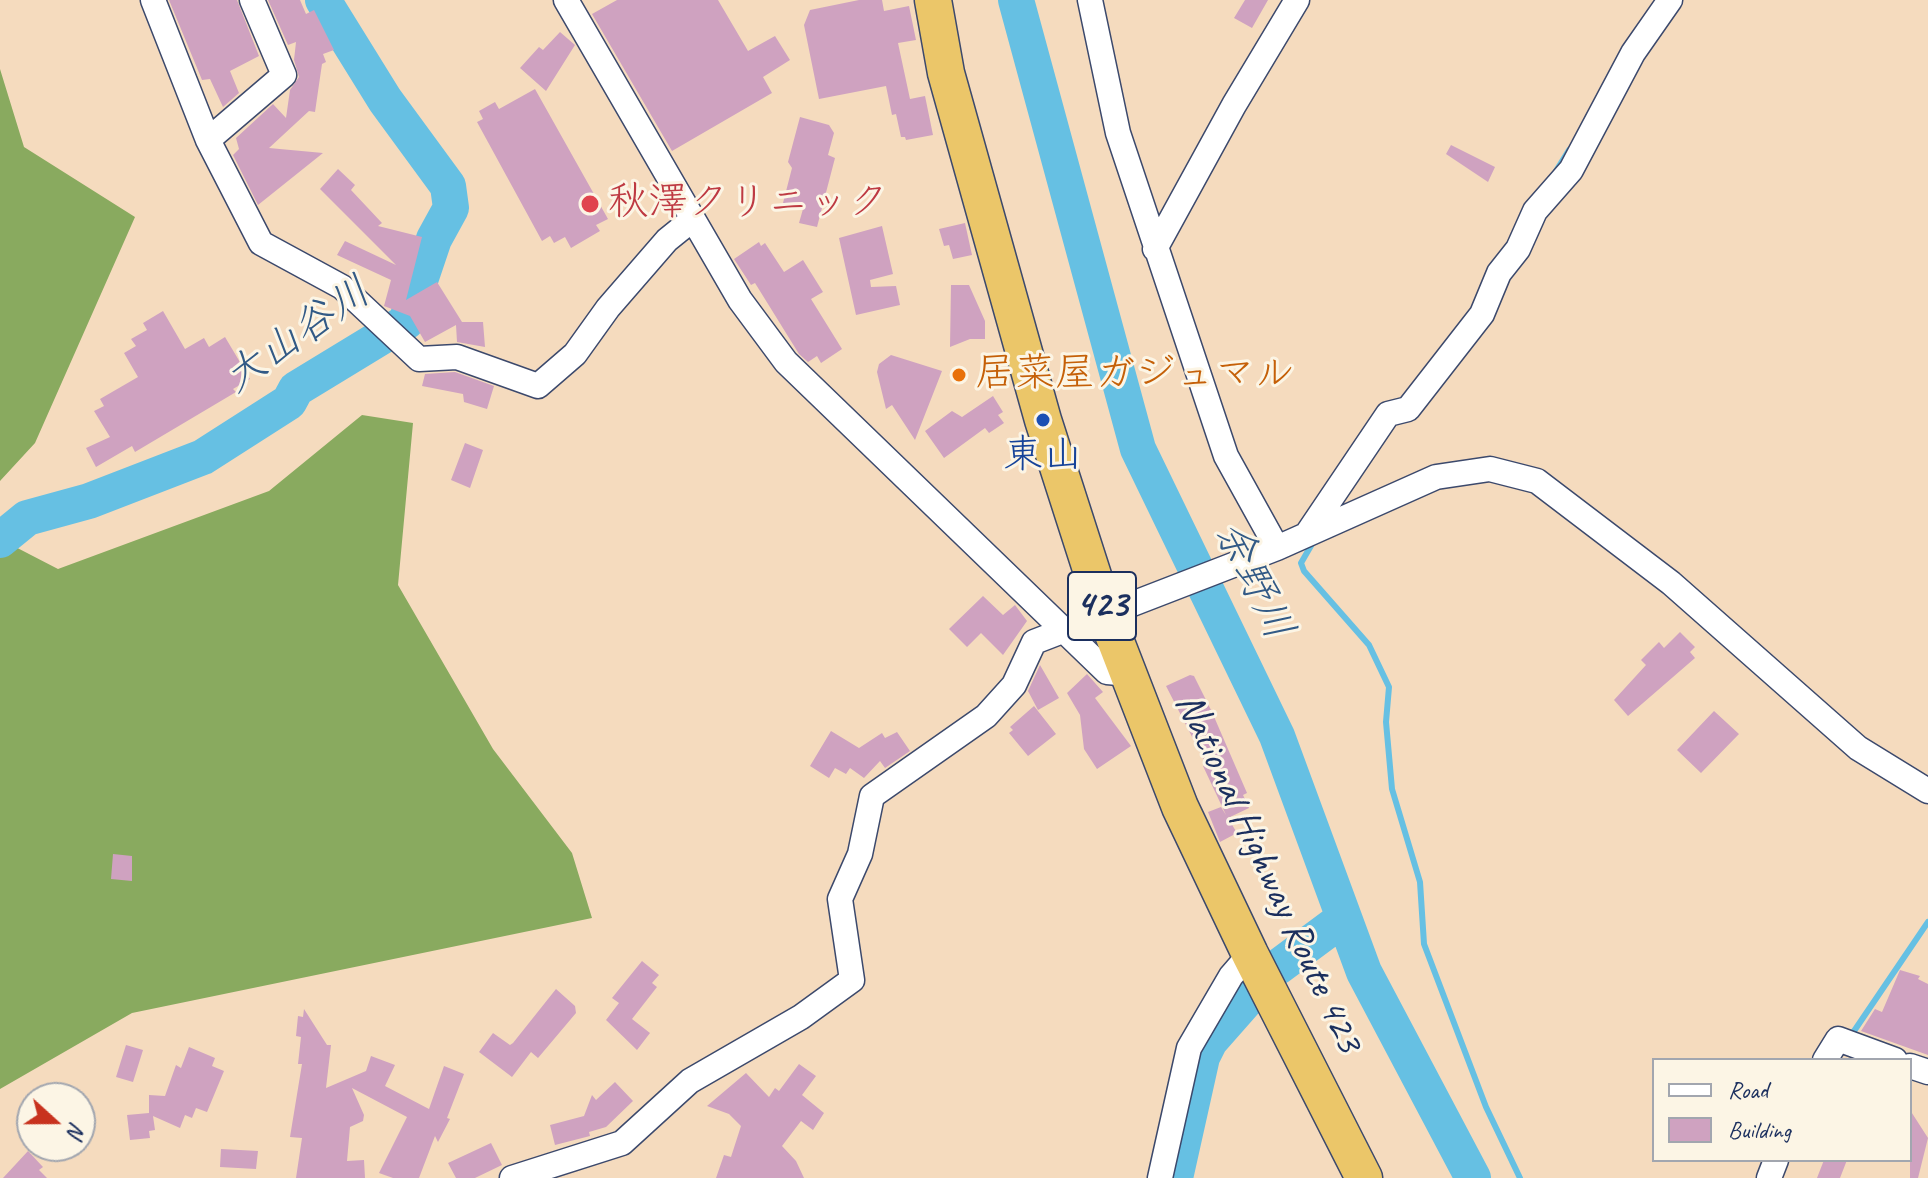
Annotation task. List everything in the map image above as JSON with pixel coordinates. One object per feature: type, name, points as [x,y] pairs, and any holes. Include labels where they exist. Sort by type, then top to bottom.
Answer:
[{"type":"highway","name":"National Highway Route 423","points":[[933,0],[946,73],[1043,420],[1106,616],[1180,807],[1250,954],[1364,1178]]},
{"type":"street","points":[[153,0],[208,140],[261,243],[342,287],[419,359],[457,357],[538,386],[575,354],[608,308],[667,240],[693,219]]},
{"type":"street","points":[[208,140],[284,75],[252,0]]},
{"type":"street","points":[[566,0],[740,300],[786,362],[1107,672],[1130,674]]},
{"type":"street","points":[[1090,0],[1118,133],[1155,249],[1226,456],[1271,550]]},
{"type":"street","points":[[1155,249],[1297,0]]},
{"type":"street","points":[[1307,534],[1388,414],[1408,409],[1482,314],[1499,273],[1518,249],[1535,211],[1571,170],[1633,53],[1670,0]]},
{"type":"street","points":[[512,1178],[622,1143],[690,1081],[801,1017],[852,980],[840,899],[860,854],[872,796],[986,716],[1014,685],[1034,642],[1271,550],[1436,477],[1490,469],[1537,481],[1671,583],[1858,748],[1928,791]]},
{"type":"street","points":[[1160,1178],[1189,1048],[1231,976],[1250,954]]},
{"type":"street","points":[[1826,1058],[1838,1039],[1890,1058]]},
{"type":"green space","points":[[0,69],[24,147],[135,217],[35,443],[0,481]]},
{"type":"green space","points":[[362,415],[413,423],[398,585],[493,749],[572,853],[592,918],[132,1013],[0,1089],[0,539],[58,569],[269,491]]},
{"type":"building","points":[[169,0],[237,0],[259,56],[230,71],[239,93],[223,107],[210,79],[202,80]]},
{"type":"building","points":[[268,0],[300,0],[306,14],[314,10],[334,50],[323,54],[326,62],[322,64],[315,112],[309,111],[269,148],[323,153],[258,205],[233,155],[239,149],[236,138],[273,104],[286,118],[290,90],[299,77],[294,60],[296,42],[288,45]]},
{"type":"building","points":[[617,0],[718,0],[748,51],[775,36],[790,60],[763,77],[772,93],[672,151],[592,14]]},
{"type":"building","points":[[859,0],[882,0],[884,11],[909,6],[916,40],[898,43],[910,99],[925,96],[933,135],[906,140],[901,137],[896,114],[892,115],[886,86],[819,99],[804,25],[810,10]]},
{"type":"building","points":[[1245,0],[1268,0],[1252,28],[1234,18]]},
{"type":"building","points":[[560,32],[575,45],[546,91],[520,68],[539,47],[543,50]]},
{"type":"building","points":[[535,89],[608,219],[596,225],[600,231],[571,248],[565,237],[554,243],[550,236],[542,241],[477,122],[483,119],[479,111],[495,102],[499,109]]},
{"type":"building","points":[[800,117],[829,125],[834,133],[828,155],[835,158],[817,227],[799,223],[803,209],[783,203],[792,168],[788,162]]},
{"type":"building","points":[[1451,145],[1495,167],[1488,182],[1446,154]]},
{"type":"building","points":[[338,169],[355,185],[351,190],[382,223],[378,226],[422,237],[406,300],[437,282],[462,322],[483,322],[485,347],[457,342],[456,325],[425,342],[410,316],[384,306],[391,280],[337,255],[345,241],[396,265],[320,189]]},
{"type":"building","points":[[965,223],[972,255],[953,259],[949,245],[944,246],[939,229]]},
{"type":"building","points":[[882,226],[893,274],[870,280],[871,287],[896,286],[900,305],[856,315],[839,238]]},
{"type":"building","points":[[759,242],[761,246],[765,243],[784,272],[803,260],[823,292],[811,299],[842,349],[821,363],[817,356],[808,362],[799,354],[755,283],[751,285],[734,259]]},
{"type":"building","points":[[951,285],[969,285],[985,321],[985,339],[970,339],[950,347]]},
{"type":"building","points":[[163,311],[185,349],[204,338],[209,347],[225,337],[250,379],[233,389],[236,392],[135,452],[132,446],[96,467],[86,448],[110,437],[94,411],[104,406],[100,399],[138,377],[124,353],[136,346],[131,339],[147,330],[143,323]]},
{"type":"building","points":[[891,355],[942,371],[915,440],[892,405],[886,409],[877,372],[879,364]]},
{"type":"building","points":[[455,372],[494,386],[487,409],[464,402],[463,394],[422,386],[425,374]]},
{"type":"building","points":[[993,396],[1003,412],[998,415],[1004,423],[989,433],[985,428],[944,458],[925,431],[952,411],[962,417]]},
{"type":"building","points":[[465,443],[483,450],[470,488],[451,480]]},
{"type":"building","points":[[983,596],[1003,615],[1015,605],[1027,621],[1003,655],[981,633],[967,647],[949,629]]},
{"type":"building","points":[[1680,632],[1695,647],[1690,652],[1695,658],[1628,716],[1614,700],[1646,665],[1641,660],[1659,642],[1664,648]]},
{"type":"building","points":[[1040,665],[1059,698],[1038,710],[1028,691]]},
{"type":"building","points":[[1087,674],[1103,692],[1095,698],[1131,746],[1097,769],[1084,749],[1080,715],[1067,693]]},
{"type":"building","points":[[1194,676],[1212,712],[1247,793],[1243,795],[1249,808],[1228,818],[1237,833],[1220,842],[1208,812],[1221,807],[1226,815],[1203,766],[1206,764],[1166,686]]},
{"type":"building","points":[[1034,706],[1056,734],[1028,756],[1009,733],[1013,730],[1010,727]]},
{"type":"building","points":[[1714,711],[1739,734],[1701,773],[1677,750]]},
{"type":"building","points":[[831,731],[859,748],[882,733],[885,738],[897,732],[910,751],[885,768],[880,761],[864,778],[850,768],[846,774],[835,768],[829,778],[810,766]]},
{"type":"building","points":[[113,854],[132,856],[132,881],[111,879]]},
{"type":"building","points":[[642,961],[659,975],[652,983],[657,987],[632,1019],[650,1033],[637,1050],[606,1020],[619,1003],[612,998]]},
{"type":"building","points":[[1900,970],[1920,976],[1918,979],[1928,984],[1928,1055],[1861,1031],[1875,1009],[1882,1012]]},
{"type":"building","points":[[556,989],[575,1006],[576,1013],[538,1058],[531,1052],[512,1077],[479,1052],[493,1033],[510,1045],[513,1043]]},
{"type":"building","points":[[304,1009],[327,1045],[331,1045],[326,1088],[366,1071],[371,1056],[395,1065],[385,1086],[429,1109],[444,1066],[464,1074],[447,1118],[450,1119],[438,1142],[435,1136],[419,1178],[393,1178],[379,1173],[407,1117],[352,1088],[364,1115],[363,1121],[350,1127],[347,1161],[364,1160],[365,1178],[296,1178],[302,1138],[290,1137],[302,1064],[298,1064],[301,1037],[296,1036],[298,1016],[303,1017]]},
{"type":"building","points":[[126,1045],[143,1050],[133,1082],[116,1077]]},
{"type":"building","points":[[189,1047],[215,1058],[212,1066],[224,1071],[207,1112],[196,1108],[192,1118],[185,1115],[180,1128],[153,1116],[155,1130],[149,1131],[150,1138],[130,1140],[127,1115],[149,1113],[149,1095],[165,1096],[176,1065],[181,1068]]},
{"type":"building","points":[[799,1064],[816,1076],[802,1095],[824,1113],[813,1130],[801,1121],[782,1146],[796,1161],[804,1178],[716,1178],[724,1155],[731,1157],[741,1126],[729,1114],[707,1106],[746,1073],[769,1097],[775,1088],[779,1091]]},
{"type":"building","points":[[615,1082],[633,1101],[606,1127],[589,1132],[590,1136],[555,1145],[550,1125],[584,1116],[592,1095],[596,1100]]},
{"type":"building","points":[[1912,1113],[1928,1138],[1918,1178],[1910,1178]]},
{"type":"building","points":[[491,1143],[502,1165],[475,1178],[456,1178],[448,1163]]},
{"type":"building","points":[[221,1149],[258,1151],[256,1169],[220,1167]]},
{"type":"building","points":[[18,1162],[38,1162],[43,1167],[39,1170],[47,1178],[3,1178]]},
{"type":"building","points":[[1823,1162],[1846,1162],[1840,1178],[1817,1178]]},
{"type":"waterway","name":"大山谷川","points":[[0,540],[27,518],[89,501],[203,457],[289,402],[296,389],[406,322],[434,239],[451,208],[448,186],[385,100],[323,0]]},
{"type":"waterway","name":"余野川","points":[[1016,0],[1138,449],[1277,736],[1364,972],[1473,1178]]},
{"type":"waterway","points":[[1556,171],[1569,150]]},
{"type":"waterway","points":[[1312,544],[1301,563],[1304,571],[1369,645],[1389,687],[1386,722],[1392,789],[1420,882],[1424,944],[1486,1107],[1520,1178]]},
{"type":"waterway","points":[[1278,967],[1344,918]]},
{"type":"waterway","points":[[1850,1037],[1928,922]]},
{"type":"waterway","points":[[1175,1178],[1202,1057],[1210,1041],[1247,999]]},
{"type":"place","name":"秋澤クリニック","points":[[590,204]]},
{"type":"place","name":"居菜屋ガジュマル","points":[[959,375]]},
{"type":"place","name":"東山","points":[[1043,420]]}]
